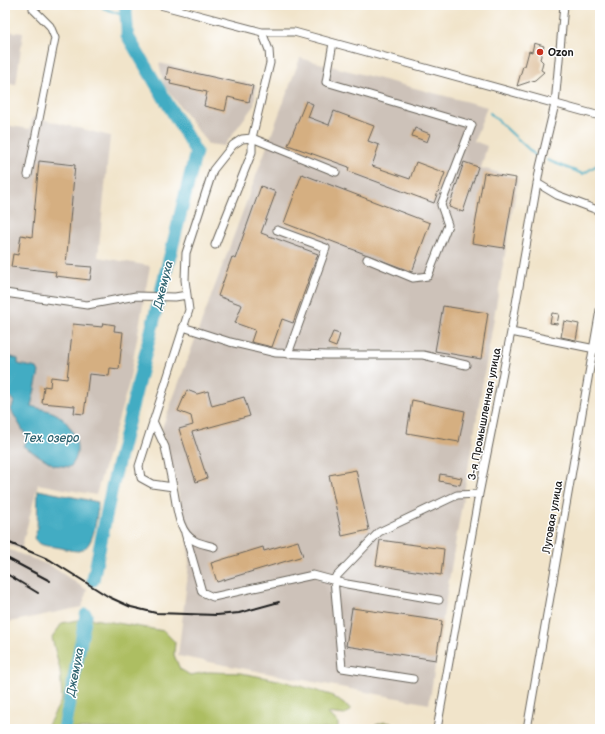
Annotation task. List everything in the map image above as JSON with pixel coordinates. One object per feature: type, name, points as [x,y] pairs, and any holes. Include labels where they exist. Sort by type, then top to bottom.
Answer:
[{"type":"street","points":[[28,175],[55,38],[50,26],[33,9],[33,5]]},
{"type":"street","points":[[160,5],[262,32],[294,32],[600,116]]},
{"type":"street","name":"3-я Промышленная улица","points":[[437,729],[479,494],[511,332],[540,167],[555,104],[564,5]]},
{"type":"street","points":[[215,245],[252,152],[252,138],[270,63],[269,50],[262,32]]},
{"type":"street","points":[[333,43],[326,82],[472,125],[441,205],[448,225],[428,276],[413,278],[367,259]]},
{"type":"street","points":[[173,486],[152,484],[141,478],[139,466],[189,310],[185,280],[186,253],[213,170],[233,145],[242,138],[252,138],[336,172]]},
{"type":"street","points":[[537,183],[557,195],[600,211]]},
{"type":"street","points":[[277,230],[326,248],[288,354]]},
{"type":"street","points":[[5,292],[87,305],[136,296],[175,297],[187,295]]},
{"type":"street","name":"Луговая улица","points":[[526,729],[597,350],[600,310]]},
{"type":"street","points":[[183,327],[230,342],[276,353],[423,355],[466,365]]},
{"type":"street","points":[[511,332],[597,350]]},
{"type":"street","points":[[153,421],[165,447],[180,520],[202,592],[213,597],[312,575],[334,579],[347,584],[439,600]]},
{"type":"street","points":[[414,680],[342,668],[334,579],[379,532],[457,495],[479,494]]},
{"type":"street","points":[[185,533],[195,541],[214,546]]},
{"type":"shaded area","points":[[5,31],[23,33],[16,85],[5,83]]},
{"type":"shaded area","points":[[300,58],[487,107],[474,141],[487,146],[481,168],[518,178],[429,704],[178,656],[189,564],[188,532],[162,428]]},
{"type":"shaded area","points":[[159,63],[256,85],[254,105],[224,146],[208,144],[164,85]]},
{"type":"shaded area","points":[[33,117],[110,136],[98,257],[150,266],[129,383],[96,495],[38,484],[21,550],[5,543],[5,125],[30,129]]},
{"type":"shaded area","points":[[5,548],[51,566],[87,590],[82,607],[5,623]]},
{"type":"green space","points":[[88,618],[164,631],[175,642],[174,655],[180,669],[190,675],[208,672],[241,673],[283,681],[331,695],[351,709],[345,715],[327,713],[338,722],[338,729],[46,729],[62,699],[60,670],[52,638],[62,623]]},
{"type":"green space","points":[[385,722],[408,727],[410,729],[364,729]]},
{"type":"water","name":"Тех. озеро","points":[[5,355],[18,359],[18,364],[37,368],[39,372],[31,406],[55,413],[64,420],[73,432],[76,440],[77,454],[70,467],[54,465],[23,446],[28,439],[11,410],[14,402],[5,390]]},
{"type":"water","points":[[38,490],[98,502],[92,538],[84,549],[73,551],[44,545],[36,541],[34,538],[37,530]]},
{"type":"building","points":[[534,43],[544,46],[540,59],[543,62],[541,70],[544,72],[535,80],[517,86],[523,66],[525,66],[529,51],[532,52]]},
{"type":"building","points":[[168,67],[253,86],[249,102],[228,97],[225,111],[204,106],[207,92],[170,84],[171,80],[166,79]]},
{"type":"building","points":[[306,101],[313,104],[308,117],[329,125],[334,111],[374,126],[368,141],[379,145],[372,166],[410,179],[416,162],[445,173],[434,203],[348,171],[349,167],[288,145]]},
{"type":"building","points":[[415,128],[430,134],[427,142],[412,136]]},
{"type":"building","points":[[39,161],[75,165],[66,265],[92,267],[90,280],[55,276],[56,272],[11,267],[13,254],[18,255],[21,235],[32,237]]},
{"type":"building","points":[[464,162],[478,167],[463,212],[449,207]]},
{"type":"building","points":[[484,173],[516,178],[504,248],[472,243]]},
{"type":"building","points":[[302,174],[430,223],[412,272],[284,223]]},
{"type":"building","points":[[261,186],[276,192],[261,233],[318,254],[293,323],[282,319],[272,347],[251,342],[255,330],[235,323],[242,305],[218,296],[232,257],[235,259]]},
{"type":"building","points":[[443,306],[488,313],[481,359],[435,351]]},
{"type":"building","points":[[552,313],[559,314],[557,324],[550,323]]},
{"type":"building","points":[[564,321],[579,324],[576,340],[561,337]]},
{"type":"building","points":[[103,323],[115,325],[114,331],[123,332],[119,369],[110,368],[109,376],[89,374],[84,414],[74,413],[75,406],[42,403],[44,386],[50,387],[51,377],[67,379],[73,324],[102,327]]},
{"type":"building","points":[[333,332],[340,334],[336,347],[328,344]]},
{"type":"building","points":[[187,390],[197,394],[208,391],[212,406],[244,397],[250,416],[192,432],[207,478],[196,482],[179,429],[193,425],[191,416],[178,411]]},
{"type":"building","points":[[412,400],[465,411],[459,442],[407,433]]},
{"type":"building","points":[[356,470],[369,530],[342,536],[329,475]]},
{"type":"building","points":[[440,474],[462,478],[460,485],[439,481]]},
{"type":"building","points":[[380,540],[444,549],[441,575],[376,565]]},
{"type":"building","points":[[298,541],[303,556],[217,582],[211,563],[263,547],[264,551]]},
{"type":"building","points":[[352,608],[442,621],[436,660],[346,646]]},
{"type":"waterway","name":"Джемуха","points":[[93,580],[112,487],[196,152],[127,35],[126,5]]},
{"type":"waterway","points":[[103,8],[125,16]]},
{"type":"waterway","points":[[490,113],[536,156]]},
{"type":"waterway","points":[[547,160],[583,174],[600,163]]},
{"type":"waterway","name":"Джемуха","points":[[64,729],[86,615]]},
{"type":"railway","points":[[5,541],[50,560],[109,597],[131,607],[156,613],[217,615],[239,613],[279,602]]},
{"type":"railway","points":[[5,557],[50,581]]},
{"type":"railway","points":[[5,573],[38,593]]},
{"type":"place","name":"Ozon","points":[[540,52]]}]
